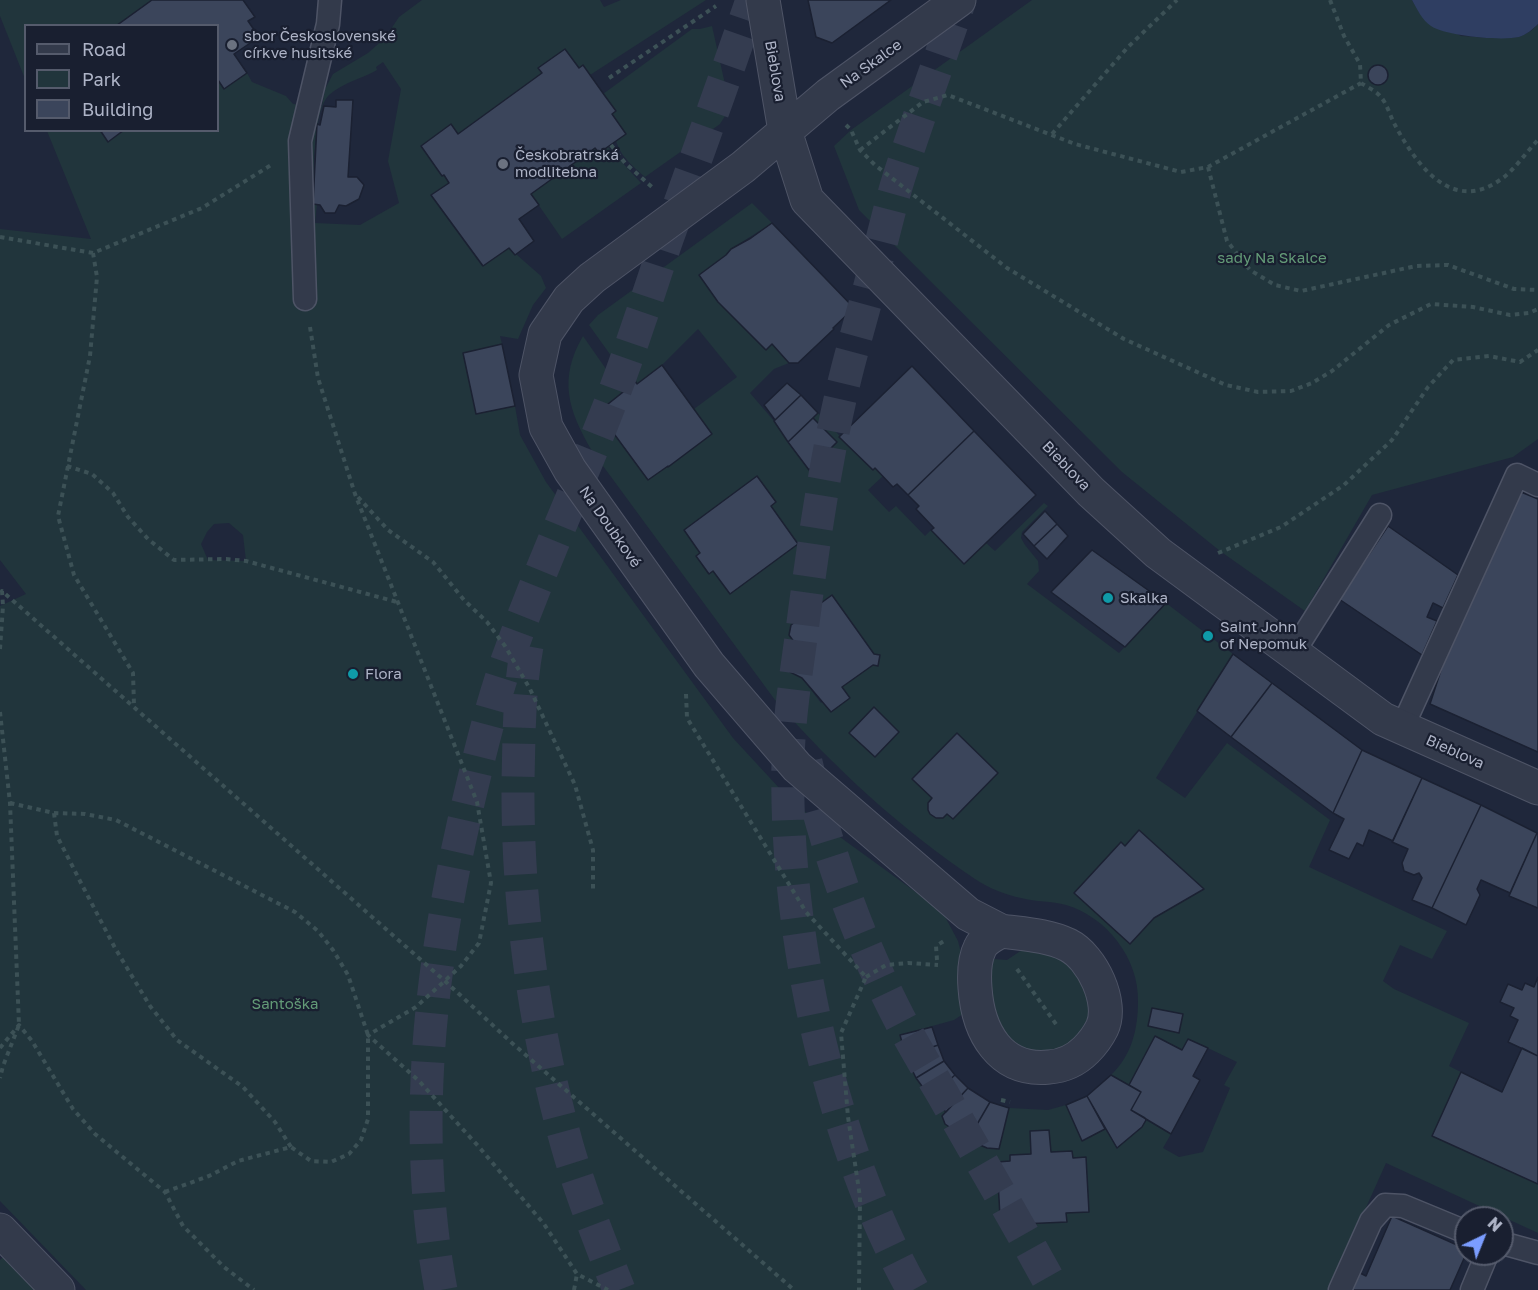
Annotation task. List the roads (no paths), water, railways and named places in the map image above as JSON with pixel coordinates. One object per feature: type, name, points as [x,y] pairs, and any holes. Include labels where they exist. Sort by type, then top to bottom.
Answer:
[{"type":"street","name":"Bieblova","points":[[762,0],[786,131],[807,200],[1091,492],[1158,553],[1383,719],[1538,788]]},
{"type":"street","name":"Na Skalce","points":[[786,131],[828,95],[959,0]]},
{"type":"street","name":"Na Doubkové","points":[[786,131],[743,167],[592,278],[569,299],[546,334],[536,375],[546,427],[570,470],[709,665],[797,767],[968,914],[990,939],[1049,938],[1070,946],[1090,965],[1100,985],[1105,1008],[1103,1027],[1080,1057],[1059,1066],[1035,1069],[1010,1060],[996,1048],[985,1031],[976,998],[974,972],[990,939]]},
{"type":"street","points":[[0,1230],[58,1290]]},
{"type":"lane","points":[[305,299],[300,141],[328,24],[330,0]]},
{"type":"lane","points":[[1402,728],[1517,475],[1538,486]]},
{"type":"lane","points":[[1293,653],[1380,515]]},
{"type":"lane","points":[[1340,1290],[1371,1221],[1384,1205],[1403,1206],[1454,1227]]},
{"type":"lane","points":[[1514,1246],[1538,1253]]},
{"type":"lane","points":[[1472,1290],[1482,1266]]},
{"type":"water","points":[[1412,0],[1538,0],[1538,24],[1519,37],[1461,35],[1438,30],[1428,24]]},
{"type":"tunnel","points":[[441,1290],[432,1228],[427,1166],[426,1104],[429,1041],[445,917],[474,778],[508,658],[618,381],[752,0]]},
{"type":"tunnel","points":[[913,1290],[884,1232],[858,1169],[836,1102],[818,1033],[804,964],[794,894],[789,826],[788,761],[792,706],[812,559],[825,474],[842,391],[899,177],[960,0]]},
{"type":"tunnel","points":[[527,646],[519,731],[518,828],[524,919],[530,965],[545,1056],[567,1145],[619,1290]]},
{"type":"tunnel","points":[[806,762],[823,828],[845,893],[884,987],[914,1046],[1054,1290]]},
{"type":"place","name":"sbor Československé církve husitské","points":[[232,45]]},
{"type":"place","name":"Českobratrská modlitebna","points":[[503,164]]},
{"type":"place","name":"Skalka","points":[[1108,598]]},
{"type":"place","name":"Saint John of Nepomuk","points":[[1208,636]]},
{"type":"place","name":"Flora","points":[[353,674]]},
{"type":"park label","name":"sady Na Skalce","points":[[1272,258]]},
{"type":"park label","name":"Santoška","points":[[285,1004]]}]
